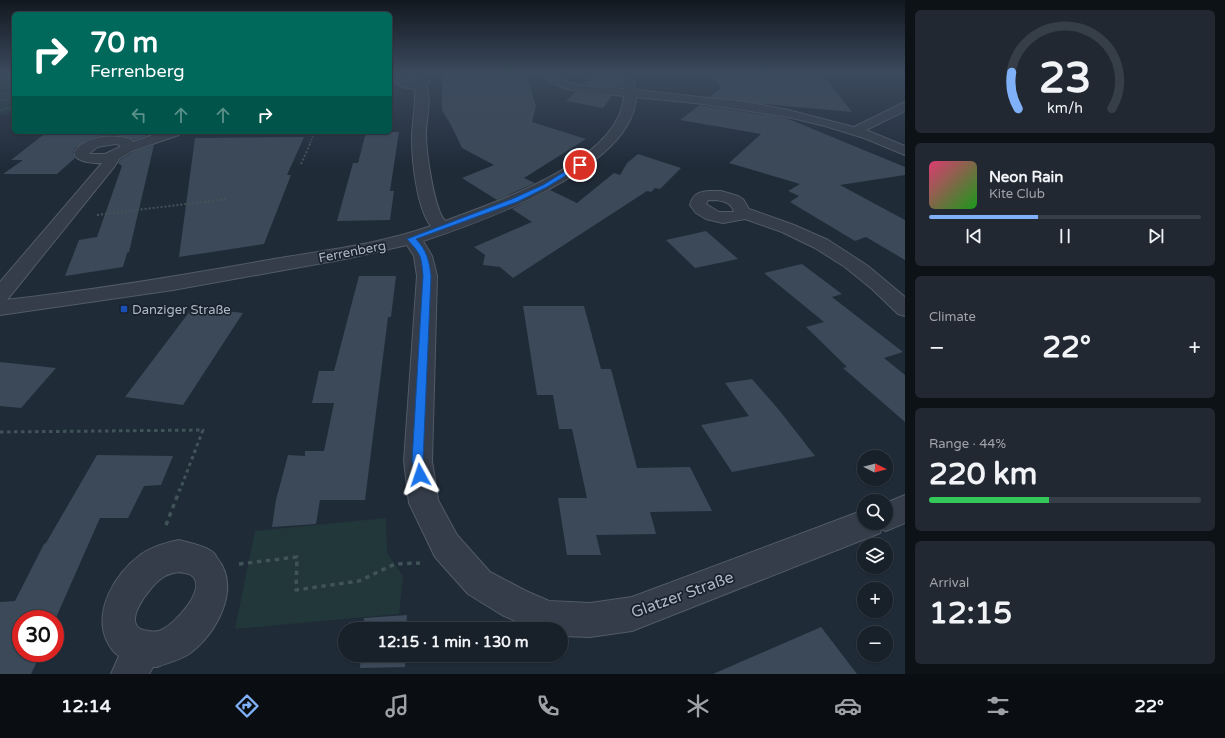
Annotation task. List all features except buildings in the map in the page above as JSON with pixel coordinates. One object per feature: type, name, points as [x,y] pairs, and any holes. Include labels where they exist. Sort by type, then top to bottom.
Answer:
[{"type":"street","points":[[421,104],[419,139],[421,159],[433,219],[442,228]]},
{"type":"street","name":"Ferrenberg","points":[[0,308],[87,298],[188,281],[411,239],[515,200],[545,186],[580,165],[607,143],[620,126],[629,104]]},
{"type":"street","points":[[728,104],[749,107],[816,120],[855,131],[905,151]]},
{"type":"street","points":[[855,131],[905,106]]},
{"type":"street","points":[[0,295],[120,152],[169,134]]},
{"type":"street","points":[[742,212],[801,234],[832,250],[865,273],[905,309]]},
{"type":"street","name":"Glatzer Straße","points":[[411,239],[421,248],[425,258],[427,276],[418,461],[424,503],[446,546],[479,583],[514,603],[548,618],[590,620],[632,614],[857,528]]},
{"type":"street","points":[[893,514],[905,509]]},
{"type":"street","points":[[179,556],[192,557],[202,562],[209,571],[212,584],[210,599],[198,620],[190,630],[175,642],[136,662],[130,645],[122,635],[118,622],[121,606],[128,591],[138,577],[151,566],[166,558],[179,556]]},
{"type":"path","points":[[0,110],[12,107]]},
{"type":"path","points":[[301,164],[314,134]]},
{"type":"path","points":[[64,218],[226,199]]},
{"type":"path","points":[[0,432],[203,430],[160,541],[166,558]]},
{"type":"path","points":[[248,562],[296,557],[296,590],[359,581],[395,564],[423,562]]},
{"type":"green space","points":[[0,104],[12,104],[12,112],[0,115]]},
{"type":"green space","points":[[386,518],[387,553],[403,576],[399,614],[235,629],[255,531]]},
{"type":"place","name":"Danziger Straße","points":[[124,309]]},
{"type":"route","points":[[420,475],[418,461],[427,276],[425,258],[421,248],[411,239],[428,234],[515,200],[545,186],[580,165]]}]
